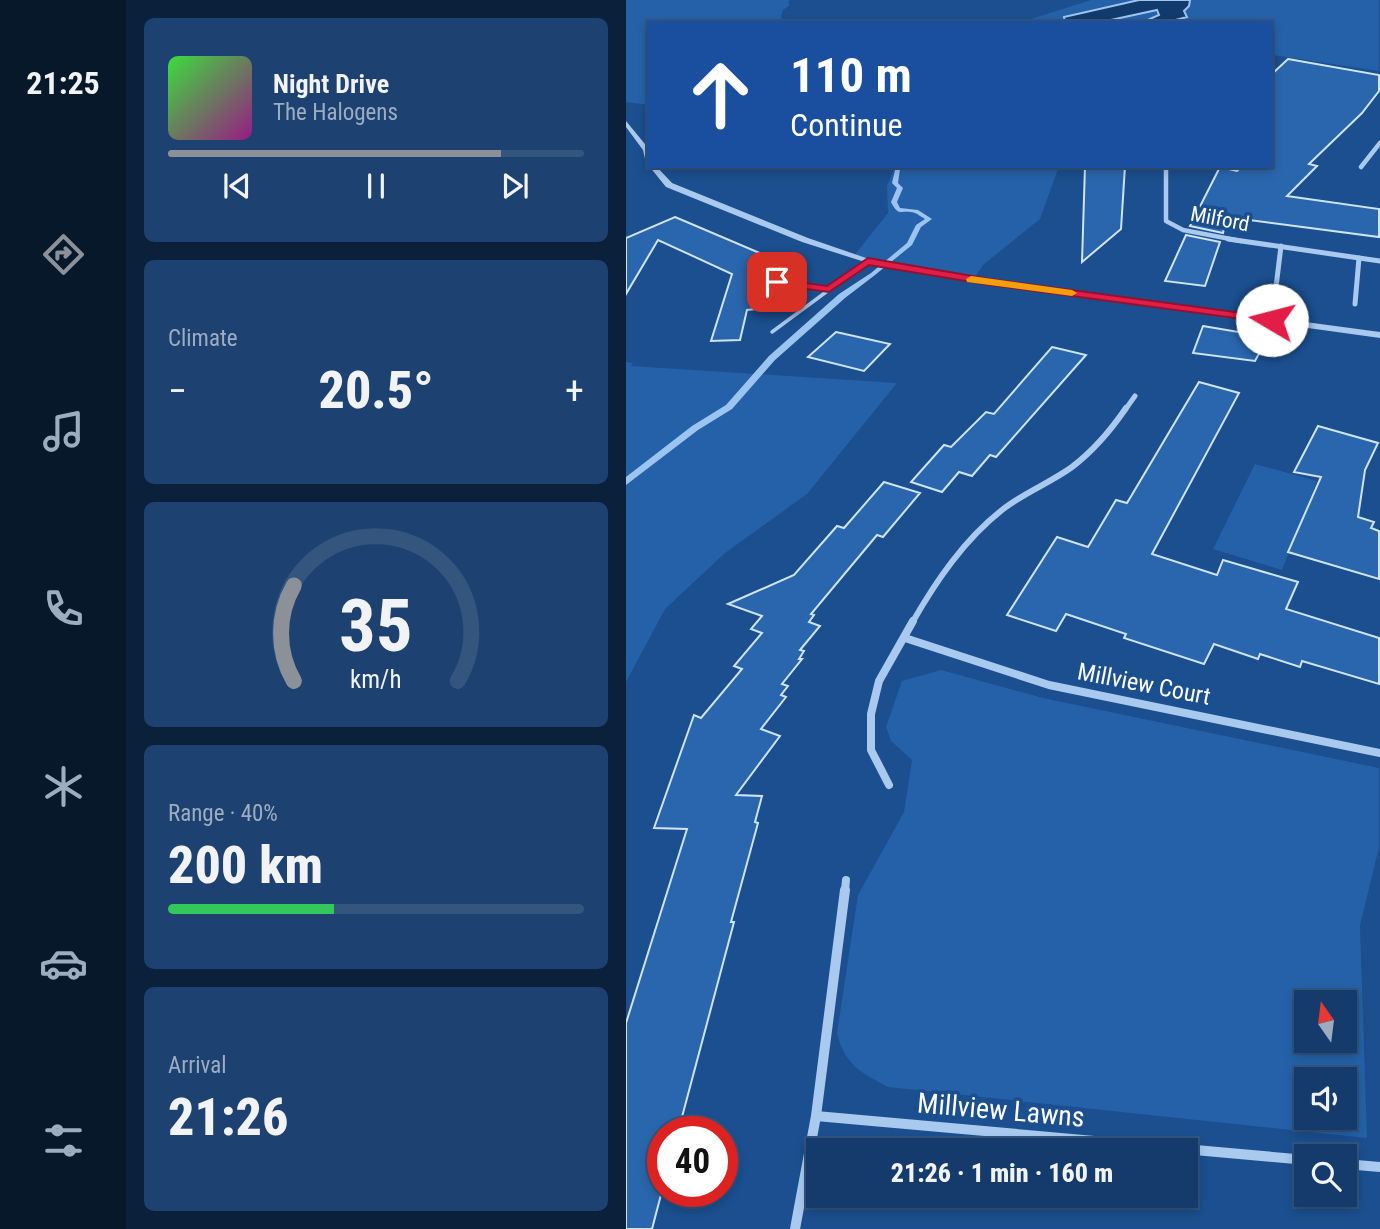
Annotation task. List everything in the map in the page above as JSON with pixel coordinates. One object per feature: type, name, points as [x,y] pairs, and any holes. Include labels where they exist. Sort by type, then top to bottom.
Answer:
[{"type":"street","points":[[626,123],[647,150]]},
{"type":"street","points":[[1362,167],[1380,143]]},
{"type":"street","points":[[653,168],[669,185],[805,240],[869,262],[990,282],[1380,335]]},
{"type":"street","name":"Milford","points":[[1166,168],[1166,221],[1182,230],[1213,237],[1380,261]]},
{"type":"street","name":"Milford","points":[[1272,320],[1281,246]]},
{"type":"street","points":[[1355,304],[1359,258]]},
{"type":"street","points":[[889,786],[871,750],[871,714],[879,681],[933,586],[966,545],[1003,509],[1072,467],[1109,432],[1135,396]]},
{"type":"street","name":"Millview Court","points":[[905,638],[1048,685],[1380,752]]},
{"type":"street","points":[[795,1229],[816,1116],[846,880]]},
{"type":"street","name":"Millview Lawns","points":[[816,1116],[1294,1159]]},
{"type":"street","points":[[1357,1165],[1380,1167]]},
{"type":"lane","points":[[772,332],[869,262]]},
{"type":"lane","points":[[777,282],[829,289]]},
{"type":"shaded area","points":[[626,0],[790,0],[790,5],[783,10],[783,21],[647,21],[647,105],[626,102]]},
{"type":"shaded area","points":[[1091,0],[1379,0],[1379,71],[1273,55],[1273,21],[1024,21]]},
{"type":"shaded area","points":[[1139,0],[1190,0],[1184,11],[1187,17],[1172,21],[1146,21],[1159,15],[1157,10],[1106,21],[1065,21],[1064,17]]},
{"type":"shaded area","points":[[894,168],[1058,168],[1040,219],[983,265],[973,280],[853,257],[888,213],[887,186]]},
{"type":"shaded area","points":[[626,362],[633,363],[631,366],[897,383],[807,494],[725,553],[665,609],[626,682]]},
{"type":"shaded area","points":[[1255,464],[1317,481],[1282,570],[1213,549]]},
{"type":"shaded area","points":[[941,670],[1043,698],[1379,768],[1379,847],[1360,926],[1367,1138],[888,1087],[855,1066],[844,1053],[837,1033],[858,895],[904,812],[912,760],[891,741],[886,727],[902,681]]},
{"type":"building","points":[[1288,59],[1379,75],[1379,91],[1362,113],[1309,164],[1317,166],[1287,196],[1379,209],[1379,237],[1227,217],[1223,233],[1190,226],[1219,168],[1237,171],[1240,168],[1273,168],[1273,73]]},
{"type":"building","points":[[1085,168],[1125,168],[1121,229],[1082,262]]},
{"type":"building","points":[[675,217],[769,257],[756,309],[747,310],[740,340],[711,341],[732,274],[658,240],[626,294],[626,238]]},
{"type":"building","points":[[1186,235],[1220,242],[1205,286],[1165,281]]},
{"type":"building","points":[[1203,326],[1268,337],[1255,361],[1193,353]]},
{"type":"building","points":[[836,332],[890,344],[864,371],[808,357]]},
{"type":"building","points":[[1052,347],[1086,355],[996,457],[990,455],[972,476],[959,472],[942,492],[911,482],[944,445],[951,447],[986,412],[994,414]]},
{"type":"building","points":[[1199,382],[1239,393],[1152,554],[1217,575],[1223,560],[1298,582],[1286,609],[1379,638],[1379,684],[1302,661],[1300,667],[1260,654],[1258,659],[1214,644],[1204,664],[1124,638],[1126,634],[1066,614],[1056,631],[1007,615],[1057,537],[1088,547],[1116,500],[1127,503]]},
{"type":"building","points":[[1318,426],[1378,443],[1365,470],[1358,517],[1374,522],[1371,528],[1379,531],[1379,579],[1288,552],[1321,477],[1294,472]]},
{"type":"building","points":[[884,482],[920,493],[883,537],[877,535],[811,614],[814,615],[809,622],[820,626],[800,650],[804,651],[799,659],[802,659],[782,684],[788,686],[781,695],[786,697],[761,729],[780,736],[736,795],[762,796],[755,822],[758,823],[682,1116],[647,1116],[647,1207],[658,1207],[652,1229],[626,1229],[626,1023],[687,829],[654,828],[694,715],[701,718],[742,669],[734,666],[762,633],[751,629],[762,616],[728,604],[794,575],[837,526],[844,528]]},
{"type":"waterway","points":[[626,482],[695,428],[729,407],[772,358],[842,296],[910,244],[918,226],[929,219],[916,211],[898,210],[894,202],[900,188],[895,183],[897,168]]},
{"type":"slow traffic","points":[[971,279],[1072,293]]},
{"type":"route","points":[[777,282],[829,289],[868,261],[990,282],[1272,320]]}]
